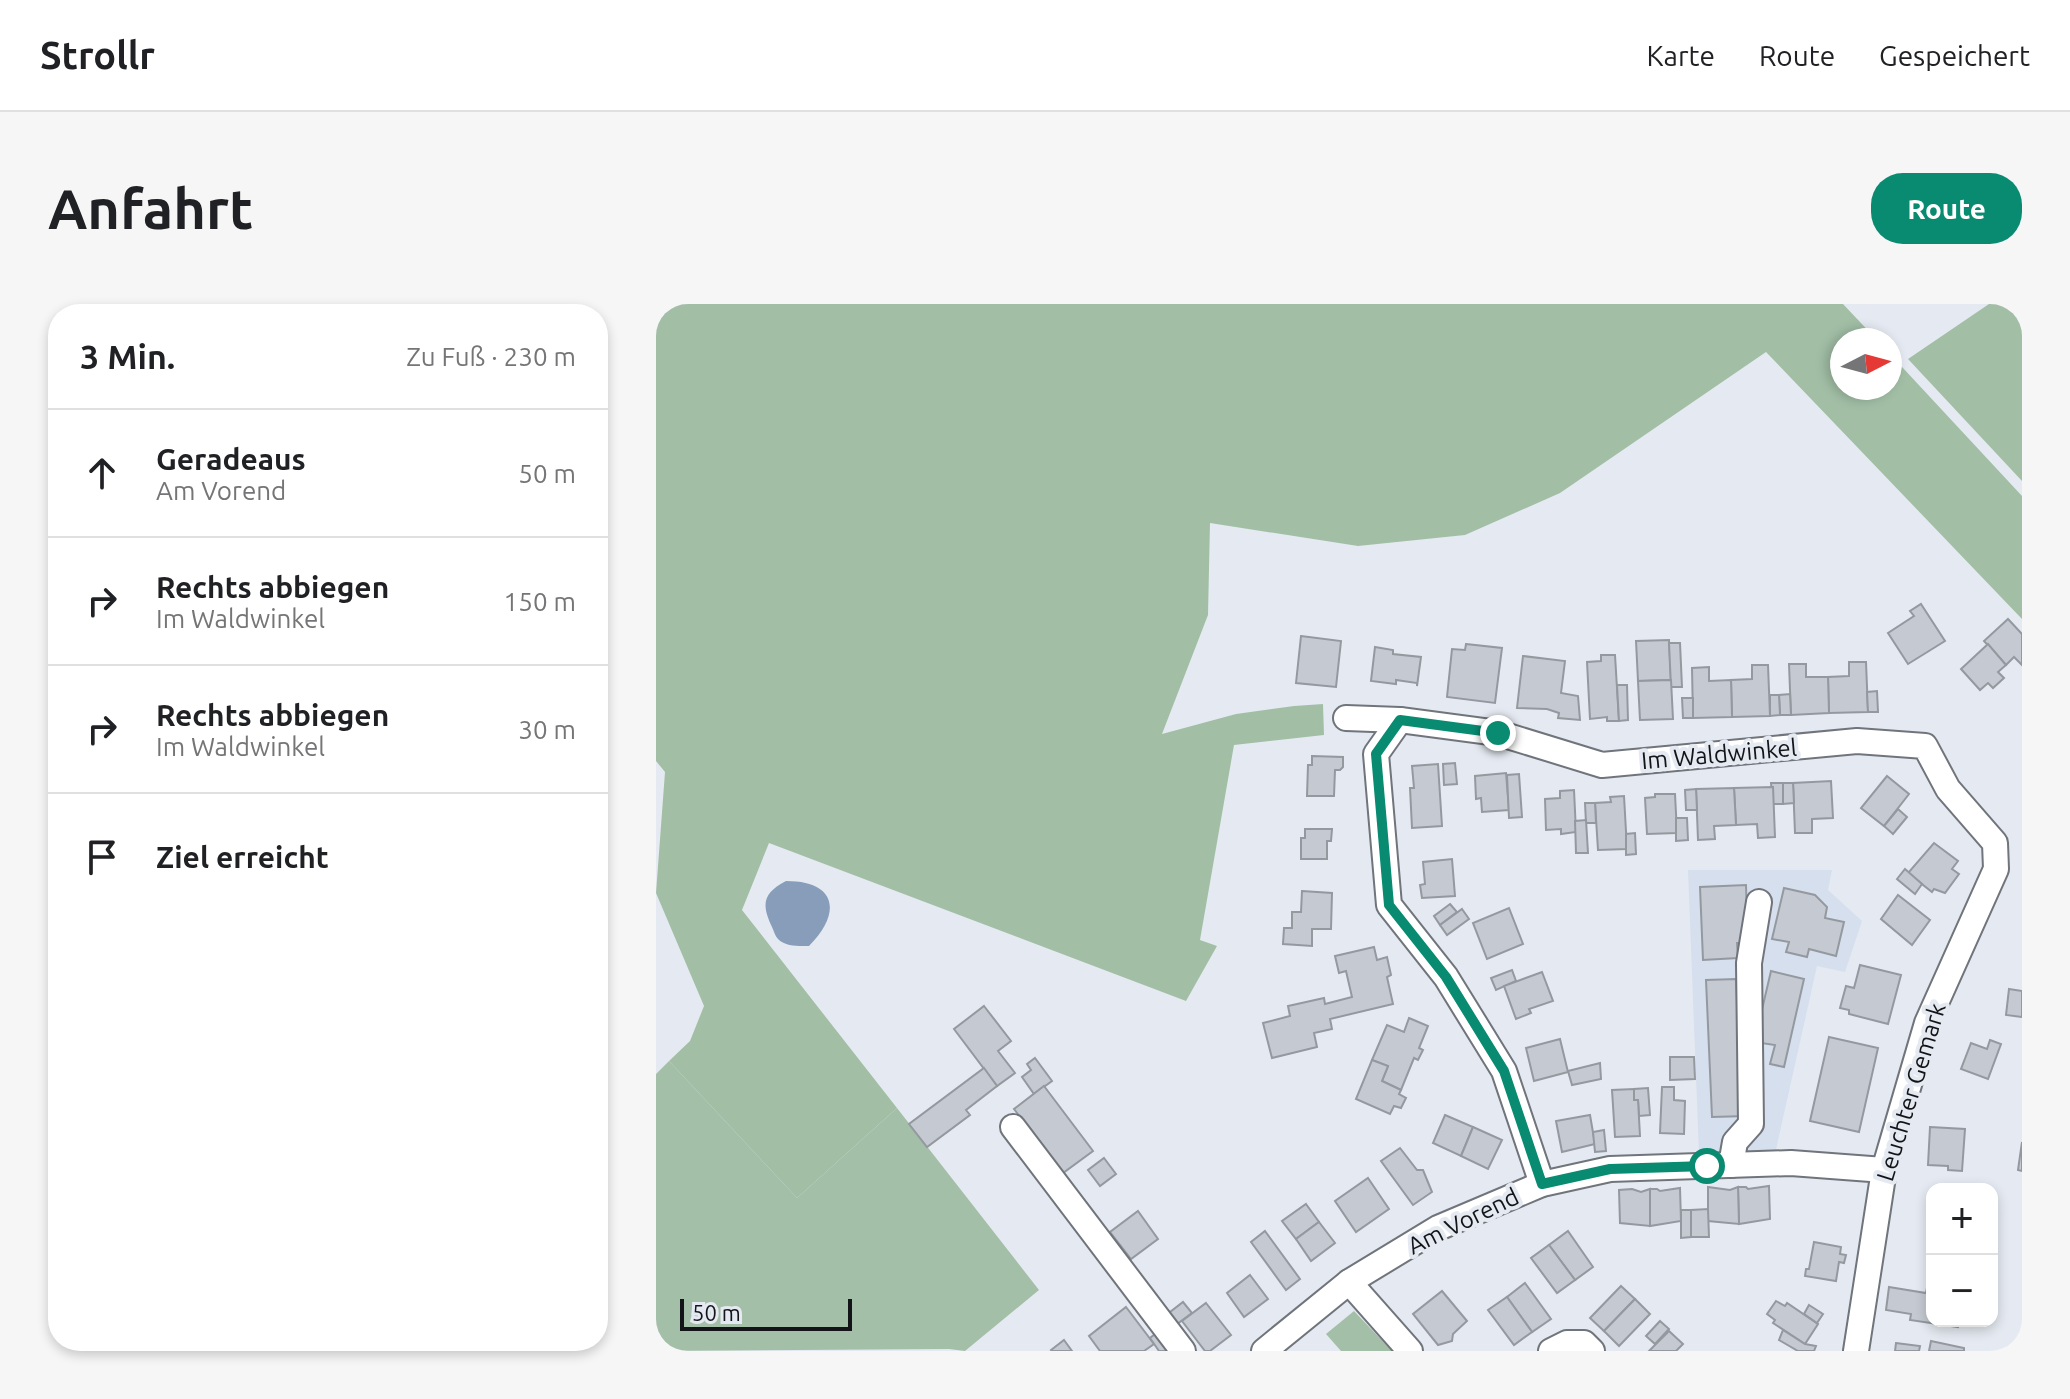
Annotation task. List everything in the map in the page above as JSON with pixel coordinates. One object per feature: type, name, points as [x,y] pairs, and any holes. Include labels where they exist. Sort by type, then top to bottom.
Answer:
[{"type":"street","name":"Im Waldwinkel","points":[[1346,718],[1400,720],[1498,733],[1602,765],[1857,741],[1925,746],[1948,789],[1995,843]]},
{"type":"street","points":[[1400,720],[1376,754],[1389,905],[1446,977],[1504,1071],[1542,1184]]},
{"type":"street","name":"Leuchter Gemark","points":[[1856,1351],[1884,1170],[1927,1023],[1996,869],[1995,843]]},
{"type":"street","points":[[1731,1165],[1735,1142],[1751,1124],[1749,963],[1759,902]]},
{"type":"street","points":[[1013,1127],[1183,1351]]},
{"type":"street","name":"Am Vorend","points":[[1264,1351],[1349,1282],[1438,1228],[1542,1184],[1610,1169],[1791,1163],[1884,1170]]},
{"type":"street","points":[[1349,1282],[1410,1351]]},
{"type":"street","points":[[1551,1351],[1567,1343],[1584,1343],[1592,1351]]},
{"type":"shaded area","points":[[1688,870],[1832,870],[1828,890],[1862,921],[1845,972],[1817,966],[1775,1154],[1699,1154]]},
{"type":"green space","points":[[656,304],[1843,304],[1866,328],[1830,328],[1830,400],[1902,400],[1902,367],[2022,496],[2022,619],[1766,352],[1560,493],[1465,535],[1358,546],[1210,523],[1208,615],[1162,734],[1236,714],[1323,704],[1324,735],[1234,745],[1200,940],[1217,946],[1186,1001],[769,843],[742,910],[897,1108],[797,1198],[669,1061],[690,1041],[704,1006],[656,893],[665,772],[656,761]]},
{"type":"green space","points":[[1989,304],[2022,304],[2022,481],[1908,359]]},
{"type":"green space","points":[[669,1061],[797,1198],[897,1108],[1039,1290],[965,1351],[656,1351],[656,1074]]},
{"type":"green space","points":[[1354,1311],[1392,1351],[1341,1351],[1326,1334]]},
{"type":"water","points":[[786,881],[816,887],[829,901],[830,911],[826,922],[809,946],[781,942],[768,919],[766,900],[773,890]]},
{"type":"building","points":[[1921,604],[1945,641],[1908,664],[1888,633],[1914,616],[1910,611]]},
{"type":"building","points":[[2008,619],[2022,634],[2022,665],[2014,657],[2006,665],[1984,641]]},
{"type":"building","points":[[1301,636],[1341,641],[1336,687],[1296,683]]},
{"type":"building","points":[[1669,640],[1671,680],[1638,681],[1636,641]]},
{"type":"building","points":[[1669,643],[1680,643],[1682,687],[1671,687]]},
{"type":"building","points":[[1466,644],[1502,648],[1495,703],[1447,697],[1452,649],[1465,650]]},
{"type":"building","points":[[1988,644],[2006,665],[1998,672],[2004,678],[1993,688],[1988,683],[1980,690],[1961,669]]},
{"type":"building","points":[[1375,647],[1393,650],[1393,654],[1421,657],[1417,686],[1417,683],[1396,680],[1396,684],[1371,681]]},
{"type":"building","points":[[1601,655],[1615,655],[1619,721],[1607,721],[1607,717],[1590,719],[1587,662],[1601,661]]},
{"type":"building","points":[[1523,656],[1565,661],[1561,693],[1578,696],[1580,720],[1558,718],[1559,713],[1547,709],[1517,708]]},
{"type":"building","points":[[1849,662],[1866,662],[1868,712],[1829,713],[1828,677],[1849,676]]},
{"type":"building","points":[[1789,664],[1806,664],[1806,677],[1828,677],[1829,713],[1791,715]]},
{"type":"building","points":[[1752,665],[1768,665],[1770,716],[1732,717],[1731,680],[1752,679]]},
{"type":"building","points":[[1709,667],[1709,681],[1731,680],[1732,717],[1693,718],[1692,668]]},
{"type":"building","points":[[1671,680],[1673,719],[1640,720],[1638,681]]},
{"type":"building","points":[[1617,685],[1627,685],[1628,720],[1619,721]]},
{"type":"building","points":[[1877,691],[1878,712],[1868,712],[1867,692]]},
{"type":"building","points":[[1790,694],[1791,715],[1780,715],[1779,695]]},
{"type":"building","points":[[1770,695],[1779,695],[1780,715],[1770,716]]},
{"type":"building","points":[[1682,698],[1693,698],[1693,718],[1683,718]]},
{"type":"building","points":[[1312,756],[1343,757],[1343,767],[1335,770],[1334,796],[1307,796],[1308,765],[1312,765]]},
{"type":"building","points":[[1455,763],[1457,784],[1444,785],[1443,764]]},
{"type":"building","points":[[1438,764],[1442,826],[1412,828],[1412,766]]},
{"type":"building","points":[[1506,773],[1509,810],[1482,812],[1481,798],[1476,799],[1475,776]]},
{"type":"building","points":[[1519,774],[1522,817],[1509,818],[1507,775]]},
{"type":"building","points":[[1887,776],[1909,794],[1884,826],[1861,808]]},
{"type":"building","points":[[1831,781],[1833,818],[1812,819],[1812,833],[1795,833],[1793,783]]},
{"type":"building","points":[[1771,783],[1783,783],[1783,804],[1773,804]]},
{"type":"building","points":[[1783,783],[1793,783],[1794,803],[1783,804]]},
{"type":"building","points":[[1773,787],[1775,837],[1758,838],[1757,824],[1736,825],[1734,788]]},
{"type":"building","points":[[1734,788],[1736,825],[1714,826],[1715,839],[1698,840],[1696,789]]},
{"type":"building","points":[[1696,789],[1697,810],[1686,810],[1685,790]]},
{"type":"building","points":[[1574,790],[1576,832],[1561,834],[1561,829],[1546,830],[1545,799],[1560,798],[1560,791]]},
{"type":"building","points":[[1655,794],[1675,794],[1677,833],[1647,834],[1645,798],[1655,797]]},
{"type":"building","points":[[1624,796],[1627,849],[1598,850],[1595,803],[1611,802],[1610,797]]},
{"type":"building","points":[[1585,803],[1595,803],[1596,823],[1586,823]]},
{"type":"building","points":[[1898,809],[1907,817],[1893,834],[1884,826]]},
{"type":"building","points":[[1676,818],[1687,818],[1688,840],[1676,841]]},
{"type":"building","points":[[1586,820],[1588,853],[1576,853],[1575,821]]},
{"type":"building","points":[[1305,829],[1332,829],[1331,841],[1327,841],[1327,859],[1301,859],[1301,838],[1305,838]]},
{"type":"building","points":[[1635,833],[1636,854],[1626,855],[1626,834]]},
{"type":"building","points":[[1934,843],[1958,861],[1952,869],[1959,874],[1945,893],[1934,889],[1932,892],[1908,873]]},
{"type":"building","points":[[1452,859],[1455,896],[1422,898],[1420,885],[1425,884],[1423,862]]},
{"type":"building","points":[[1905,869],[1922,884],[1915,894],[1897,879]]},
{"type":"building","points":[[1746,885],[1747,919],[1741,943],[1737,943],[1738,958],[1703,960],[1700,887]]},
{"type":"building","points":[[1784,888],[1815,895],[1827,907],[1825,918],[1844,922],[1836,956],[1809,949],[1807,957],[1786,952],[1789,942],[1772,939]]},
{"type":"building","points":[[1302,891],[1332,893],[1331,929],[1312,929],[1312,946],[1283,944],[1284,928],[1292,928],[1292,912],[1301,912]]},
{"type":"building","points":[[1898,895],[1930,920],[1912,945],[1881,919]]},
{"type":"building","points":[[1450,904],[1457,912],[1440,925],[1434,916]]},
{"type":"building","points":[[1509,908],[1523,944],[1487,959],[1473,923]]},
{"type":"building","points":[[1462,909],[1469,919],[1447,935],[1440,925]]},
{"type":"building","points":[[1374,947],[1377,960],[1387,957],[1391,975],[1387,977],[1393,1004],[1330,1019],[1332,1029],[1314,1033],[1317,1047],[1272,1058],[1263,1023],[1290,1016],[1288,1006],[1324,998],[1325,1004],[1352,997],[1346,971],[1339,973],[1335,956]]},
{"type":"building","points":[[1860,965],[1901,975],[1888,1024],[1849,1014],[1849,1010],[1840,1008],[1846,986],[1854,988]]},
{"type":"building","points":[[1512,970],[1516,981],[1496,990],[1491,978]]},
{"type":"building","points":[[1771,971],[1804,979],[1784,1067],[1770,1064],[1775,1045],[1761,1043],[1760,1018]]},
{"type":"building","points":[[1542,972],[1553,1001],[1529,1009],[1531,1013],[1516,1019],[1504,986]]},
{"type":"building","points":[[1736,979],[1741,1098],[1747,1116],[1712,1117],[1706,980]]},
{"type":"building","points":[[2009,989],[2022,991],[2022,1017],[2006,1015]]},
{"type":"building","points":[[984,1006],[1011,1041],[998,1051],[1015,1073],[997,1086],[954,1029]]},
{"type":"building","points":[[1409,1018],[1428,1026],[1419,1048],[1423,1050],[1418,1060],[1414,1058],[1401,1090],[1382,1081],[1388,1066],[1372,1060],[1387,1025],[1404,1032]]},
{"type":"building","points":[[1829,1037],[1878,1048],[1859,1132],[1810,1121]]},
{"type":"building","points":[[1560,1039],[1568,1072],[1534,1081],[1526,1048]]},
{"type":"building","points":[[1990,1040],[2001,1044],[1988,1079],[1961,1069],[1971,1043],[1987,1049]]},
{"type":"building","points":[[1670,1057],[1694,1057],[1695,1079],[1670,1080]]},
{"type":"building","points":[[1035,1058],[1052,1081],[1034,1094],[1022,1077],[1031,1070],[1027,1064]]},
{"type":"building","points":[[1372,1060],[1388,1066],[1382,1081],[1401,1090],[1399,1094],[1406,1098],[1401,1108],[1394,1106],[1390,1114],[1356,1099]]},
{"type":"building","points":[[1600,1063],[1601,1079],[1572,1085],[1568,1071]]},
{"type":"building","points":[[984,1068],[997,1086],[966,1110],[970,1115],[927,1147],[909,1124]]},
{"type":"building","points":[[1044,1086],[1093,1151],[1063,1173],[1014,1109]]},
{"type":"building","points":[[1662,1087],[1674,1087],[1674,1100],[1685,1101],[1684,1134],[1660,1133]]},
{"type":"building","points":[[1648,1088],[1650,1115],[1639,1116],[1634,1089]]},
{"type":"building","points":[[1634,1089],[1634,1100],[1638,1100],[1640,1136],[1615,1137],[1612,1090]]},
{"type":"building","points":[[1445,1115],[1473,1127],[1461,1156],[1433,1143]]},
{"type":"building","points":[[1590,1115],[1595,1144],[1562,1152],[1556,1121]]},
{"type":"building","points":[[1473,1127],[1502,1140],[1488,1169],[1461,1156]]},
{"type":"building","points":[[1930,1127],[1965,1129],[1962,1171],[1948,1170],[1948,1166],[1928,1165]]},
{"type":"building","points":[[1604,1130],[1606,1151],[1595,1152],[1593,1132]]},
{"type":"building","points":[[2022,1142],[2022,1171],[2018,1170]]},
{"type":"building","points":[[1400,1148],[1417,1170],[1423,1170],[1432,1192],[1413,1205],[1381,1161]]},
{"type":"building","points":[[1104,1158],[1116,1174],[1100,1186],[1088,1170]]},
{"type":"building","points":[[1368,1178],[1389,1209],[1356,1232],[1335,1201]]},
{"type":"building","points":[[1769,1186],[1770,1219],[1739,1224],[1738,1187]]},
{"type":"building","points":[[1708,1187],[1730,1190],[1738,1187],[1739,1224],[1708,1221]]},
{"type":"building","points":[[1680,1188],[1681,1221],[1650,1226],[1650,1189]]},
{"type":"building","points":[[1650,1189],[1650,1226],[1620,1223],[1619,1190],[1641,1192]]},
{"type":"building","points":[[1306,1204],[1319,1222],[1296,1239],[1282,1221]]},
{"type":"building","points":[[1708,1209],[1709,1237],[1691,1237],[1691,1210]]},
{"type":"building","points":[[1681,1210],[1691,1210],[1691,1237],[1681,1238]]},
{"type":"building","points":[[1138,1211],[1158,1239],[1131,1259],[1110,1232]]},
{"type":"building","points":[[1319,1222],[1335,1243],[1311,1261],[1296,1239]]},
{"type":"building","points":[[1265,1231],[1300,1279],[1286,1290],[1251,1242]]},
{"type":"building","points":[[1568,1231],[1593,1267],[1575,1280],[1549,1245]]},
{"type":"building","points":[[1814,1242],[1841,1247],[1840,1254],[1846,1255],[1844,1263],[1839,1262],[1836,1281],[1805,1276]]},
{"type":"building","points":[[1549,1245],[1575,1280],[1557,1293],[1531,1258]]},
{"type":"building","points":[[1250,1275],[1268,1299],[1244,1317],[1227,1293]]},
{"type":"building","points":[[1525,1283],[1551,1319],[1532,1332],[1507,1297]]},
{"type":"building","points":[[1621,1286],[1635,1299],[1604,1331],[1590,1318]]},
{"type":"building","points":[[1889,1287],[1926,1293],[1926,1322],[1910,1320],[1911,1314],[1886,1310]]},
{"type":"building","points":[[1442,1291],[1467,1321],[1453,1334],[1452,1341],[1438,1345],[1413,1314]]},
{"type":"building","points":[[1507,1297],[1532,1332],[1514,1345],[1488,1310]]},
{"type":"building","points":[[1635,1299],[1650,1314],[1619,1346],[1604,1331]]},
{"type":"building","points":[[1776,1301],[1785,1306],[1787,1303],[1818,1324],[1805,1344],[1773,1323],[1775,1320],[1767,1314]]},
{"type":"building","points":[[1183,1302],[1192,1313],[1173,1327],[1165,1316]]},
{"type":"building","points":[[1206,1303],[1231,1335],[1210,1351],[1205,1351],[1182,1321]]},
{"type":"building","points":[[1809,1305],[1823,1314],[1817,1323],[1804,1314]]},
{"type":"building","points":[[1126,1307],[1154,1344],[1144,1351],[1100,1351],[1089,1336]]},
{"type":"building","points":[[1660,1321],[1669,1329],[1655,1344],[1646,1336]]},
{"type":"building","points":[[1783,1330],[1805,1344],[1816,1346],[1814,1351],[1798,1351],[1779,1340]]},
{"type":"building","points":[[1159,1331],[1175,1351],[1159,1351],[1150,1338]]},
{"type":"building","points":[[1669,1331],[1683,1344],[1676,1351],[1649,1351]]},
{"type":"building","points":[[1064,1340],[1072,1351],[1051,1350]]},
{"type":"building","points":[[1931,1341],[1964,1348],[1964,1351],[1929,1351]]},
{"type":"building","points":[[1896,1343],[1920,1346],[1919,1351],[1895,1351]]},
{"type":"route","points":[[1498,733],[1400,720],[1376,754],[1389,905],[1446,977],[1504,1071],[1542,1184],[1610,1169],[1707,1166]]}]
